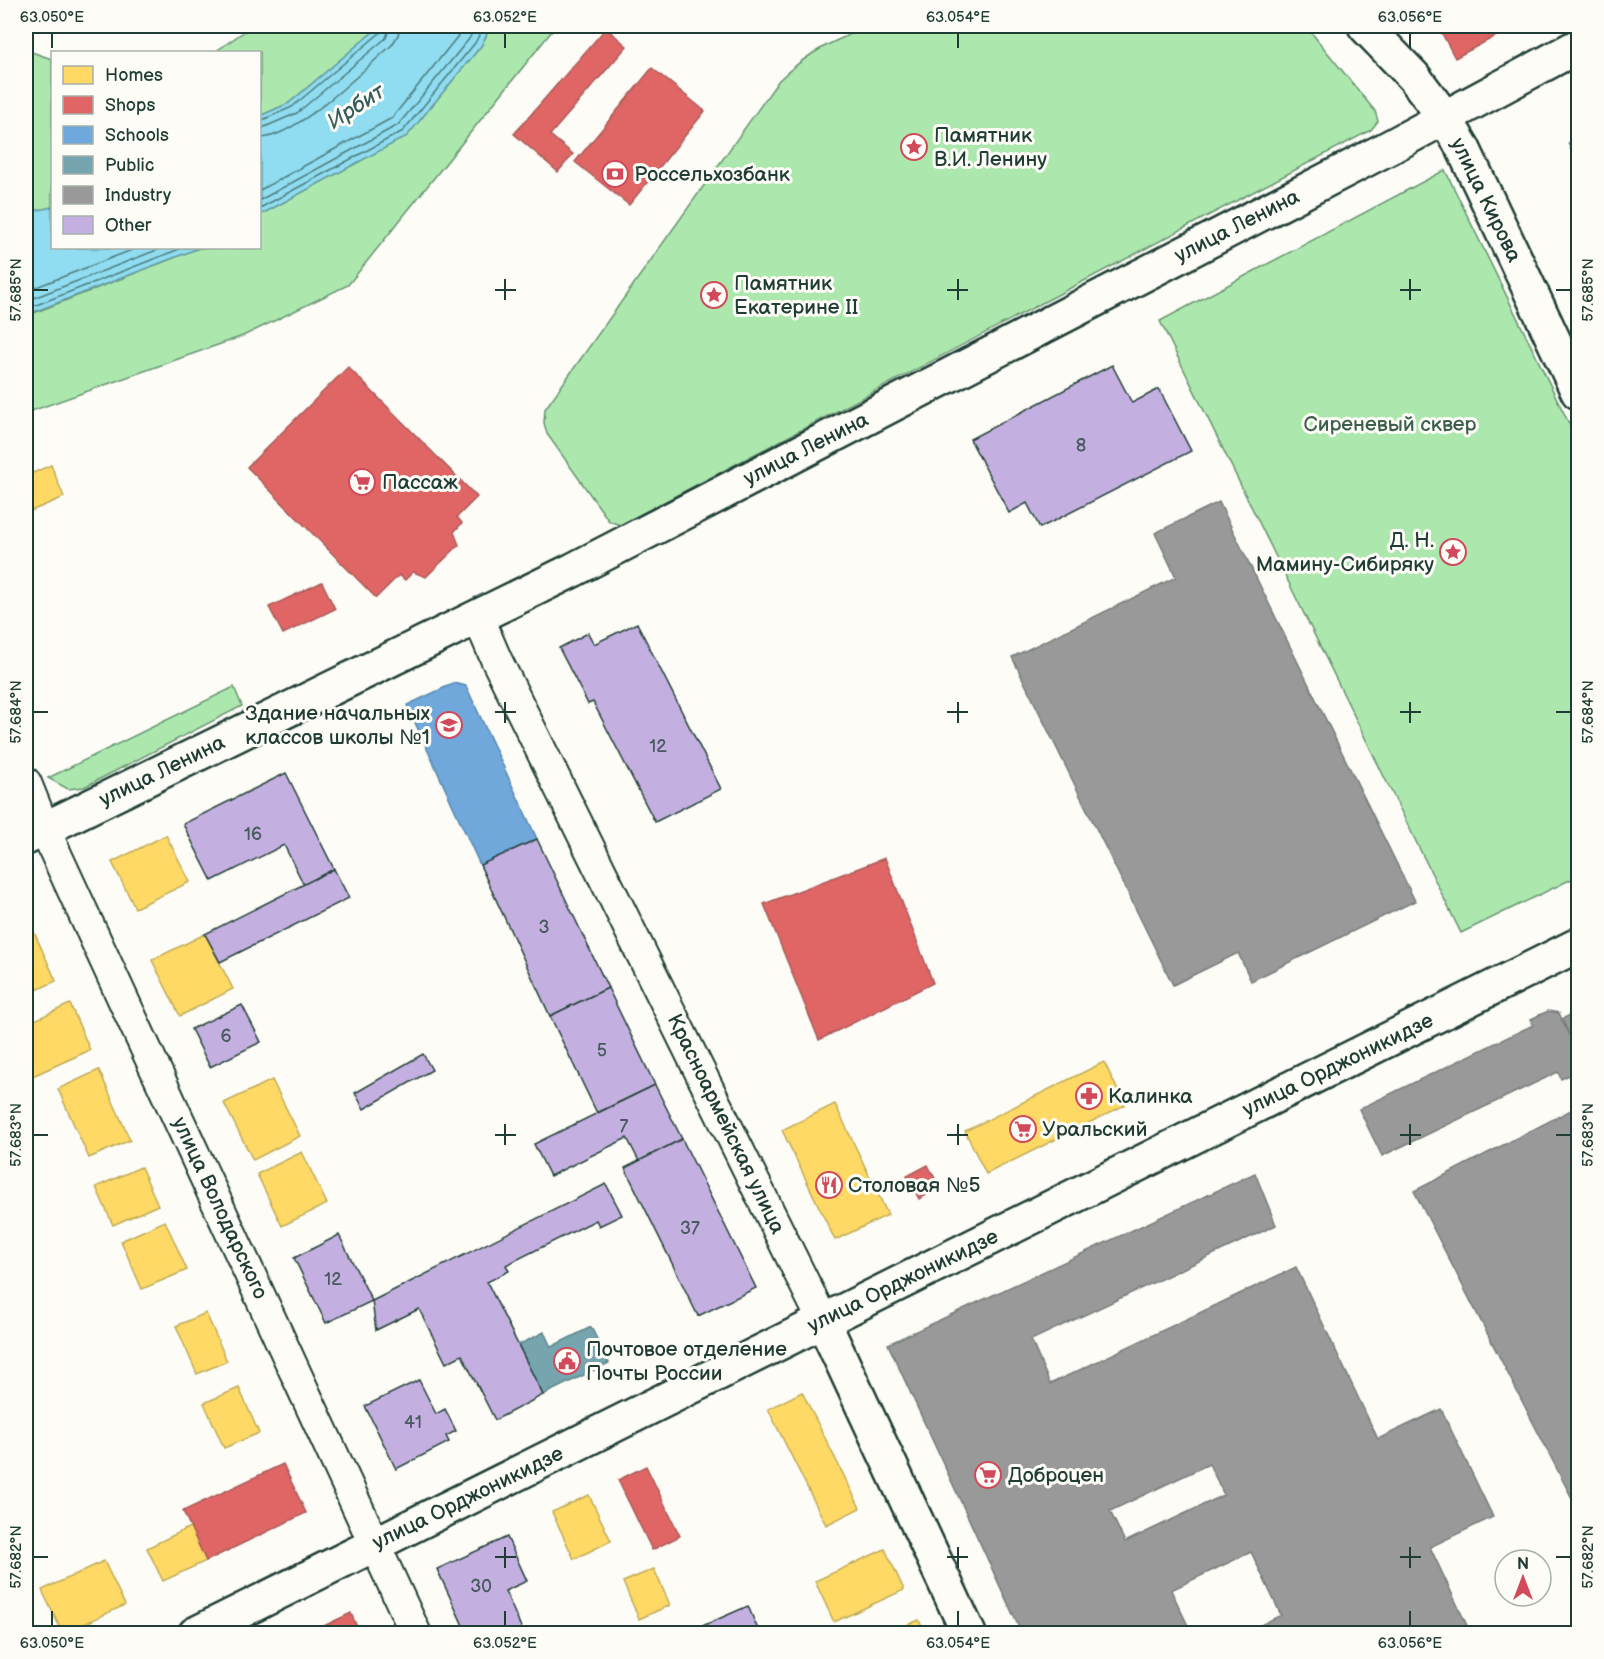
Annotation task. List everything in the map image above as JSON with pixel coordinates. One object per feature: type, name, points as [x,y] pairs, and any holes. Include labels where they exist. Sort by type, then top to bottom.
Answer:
[{"type":"main road","name":"улица Кирова","points":[[1365,26],[1414,77],[1445,118],[1463,148],[1578,392]]},
{"type":"main road","name":"улица Ленина","points":[[35,833],[478,618],[1445,118],[1578,46]]},
{"type":"main road","name":"улица Орджоникидзе","points":[[195,1634],[1578,945]]},
{"type":"main road","name":"Красноармейская улица","points":[[823,1321],[969,1634]]},
{"type":"street","name":"Красноармейская улица","points":[[478,618],[496,659],[823,1321]]},
{"type":"street","name":"улица Володарского","points":[[26,783],[35,833],[376,1543],[416,1634]]},
{"type":"green space","points":[[252,26],[380,26],[289,103],[261,116],[261,51],[216,51]]},
{"type":"green space","points":[[491,26],[556,26],[348,285],[243,336],[26,413],[26,316],[196,249],[261,249],[261,214],[407,136],[481,46]]},
{"type":"green space","points":[[874,26],[1306,26],[1375,111],[1378,121],[1371,130],[620,525],[609,521],[547,434],[544,423],[545,409],[779,80],[801,61],[824,47]]},
{"type":"green space","points":[[26,50],[51,59],[51,207],[26,213]]},
{"type":"green space","name":"Сиреневый сквер","points":[[1445,170],[1578,442],[1578,876],[1461,933],[1160,321]]},
{"type":"green space","points":[[234,687],[242,706],[84,787],[68,789],[48,778]]},
{"type":"water","name":"Ирбит","points":[[380,26],[491,26],[481,46],[407,136],[261,214],[261,116],[289,103]]},
{"type":"water","points":[[51,207],[51,249],[196,249],[26,315],[26,213]]},
{"type":"building: Homes","points":[[51,465],[64,497],[26,513],[26,476]]},
{"type":"building: Homes","points":[[166,835],[190,882],[135,908],[112,862]]},
{"type":"building: Homes","points":[[26,914],[56,981],[26,995]]},
{"type":"building: Homes","points":[[205,934],[233,989],[180,1016],[152,960]]},
{"type":"building: Homes","points":[[70,1004],[90,1050],[26,1079],[26,1024]]},
{"type":"building: Homes","points":[[1104,1062],[1125,1105],[986,1174],[965,1131]]},
{"type":"building: Homes","points":[[99,1070],[130,1140],[89,1158],[58,1089]]},
{"type":"building: Homes","points":[[272,1080],[300,1136],[253,1160],[224,1103]]},
{"type":"building: Homes","points":[[835,1104],[888,1215],[835,1240],[782,1130]]},
{"type":"building: Homes","points":[[302,1152],[327,1204],[282,1226],[257,1174]]},
{"type":"building: Homes","points":[[141,1167],[158,1205],[113,1225],[96,1187]]},
{"type":"building: Homes","points":[[165,1221],[187,1270],[142,1289],[121,1241]]},
{"type":"building: Homes","points":[[206,1313],[227,1361],[197,1374],[176,1326]]},
{"type":"building: Homes","points":[[239,1388],[259,1433],[224,1448],[204,1403]]},
{"type":"building: Homes","points":[[802,1392],[860,1508],[826,1525],[768,1409]]},
{"type":"building: Homes","points":[[589,1495],[611,1541],[574,1559],[552,1512]]},
{"type":"building: Homes","points":[[190,1527],[206,1561],[163,1581],[147,1548]]},
{"type":"building: Homes","points":[[885,1549],[904,1590],[834,1622],[815,1581]]},
{"type":"building: Homes","points":[[104,1561],[125,1605],[63,1634],[42,1590]]},
{"type":"building: Homes","points":[[654,1569],[670,1605],[639,1619],[623,1582]]},
{"type":"building: Homes","points":[[919,1620],[925,1634],[886,1634]]},
{"type":"building: Shops","points":[[1438,26],[1515,26],[1455,58]]},
{"type":"building: Shops","points":[[606,28],[627,46],[550,135],[573,154],[558,172],[514,134]]},
{"type":"building: Shops","points":[[652,68],[705,111],[629,205],[575,162]]},
{"type":"building: Shops","name":"Пассаж","points":[[348,367],[477,497],[457,517],[462,523],[454,532],[459,545],[426,577],[413,572],[405,580],[399,575],[376,598],[247,467]]},
{"type":"building: Shops","points":[[322,582],[335,609],[283,634],[269,607]]},
{"type":"building: Shops","points":[[885,858],[933,983],[819,1040],[764,904]]},
{"type":"building: Shops","points":[[928,1165],[940,1188],[919,1199],[907,1176]]},
{"type":"building: Shops","points":[[283,1464],[306,1513],[206,1561],[183,1511]]},
{"type":"building: Shops","points":[[646,1466],[680,1536],[652,1550],[618,1480]]},
{"type":"building: Shops","points":[[351,1613],[360,1634],[307,1634]]},
{"type":"building: Schools","points":[[1578,138],[1578,165],[1568,143]]},
{"type":"building: Schools","points":[[454,683],[466,686],[537,839],[480,865],[407,705]]},
{"type":"building: Public","points":[[591,1327],[609,1363],[543,1395],[518,1345],[544,1332],[551,1347]]},
{"type":"building: Industry","points":[[1219,502],[1415,901],[1251,981],[1238,953],[1173,985],[1012,657],[1176,577],[1155,533]]},
{"type":"building: Industry","points":[[1548,1011],[1559,1013],[1578,1054],[1578,1071],[1561,1079],[1558,1072],[1382,1156],[1359,1109],[1533,1025],[1531,1019]]},
{"type":"building: Industry","points":[[1578,1011],[1578,1054],[1562,1019]]},
{"type":"building: Industry","points":[[1571,1110],[1578,1124],[1578,1510],[1414,1191]]},
{"type":"building: Industry","points":[[1255,1173],[1276,1225],[1031,1340],[1050,1384],[1296,1267],[1378,1439],[1441,1409],[1493,1517],[1430,1547],[1471,1634],[1242,1634],[1281,1615],[1251,1552],[1171,1590],[1192,1634],[1022,1634],[888,1344]],"holes":[[[1209,1464],[1224,1495],[1125,1542],[1110,1511]]]},
{"type":"building: Other","points":[[1112,365],[1132,403],[1159,389],[1191,451],[1040,528],[1027,503],[1009,513],[970,439]]},
{"type":"building: Other","points":[[637,623],[721,789],[655,822],[593,702],[588,704],[559,648],[588,633],[594,644]]},
{"type":"building: Other","points":[[286,773],[334,869],[304,885],[284,845],[212,881],[183,824]]},
{"type":"building: Other","points":[[537,839],[608,988],[550,1016],[480,865]]},
{"type":"building: Other","points":[[334,869],[349,898],[220,962],[205,934]]},
{"type":"building: Other","points":[[608,988],[655,1085],[597,1113],[550,1016]]},
{"type":"building: Other","points":[[242,1005],[261,1042],[210,1067],[191,1029]]},
{"type":"building: Other","points":[[423,1054],[432,1070],[364,1109],[355,1093]]},
{"type":"building: Other","points":[[655,1085],[682,1139],[639,1161],[627,1138],[550,1176],[534,1144]]},
{"type":"building: Other","points":[[682,1139],[756,1288],[698,1316],[625,1168]]},
{"type":"building: Other","points":[[606,1184],[622,1215],[599,1226],[596,1220],[506,1265],[509,1271],[487,1282],[543,1395],[495,1420],[462,1355],[446,1363],[419,1309],[376,1330],[372,1301]]},
{"type":"building: Other","points":[[339,1235],[372,1301],[326,1323],[294,1258]]},
{"type":"building: Other","points":[[419,1380],[436,1414],[445,1409],[456,1431],[446,1436],[449,1442],[396,1469],[365,1406]]},
{"type":"building: Other","points":[[507,1537],[527,1581],[505,1591],[524,1634],[467,1634],[437,1569]]},
{"type":"building: Other","points":[[748,1606],[760,1634],[684,1634]]},
{"type":"place","name":"Памятник В.И. Ленину","points":[[914,147]]},
{"type":"place","name":"Россельхозбанк","points":[[615,174]]},
{"type":"place","name":"Памятник Екатерине II","points":[[714,295]]},
{"type":"place","name":"Пассаж","points":[[362,482]]},
{"type":"place","name":"Д. Н. Мамину-Сибиряку","points":[[1453,552]]},
{"type":"place","name":"Здание начальных классов школы №1","points":[[449,725]]},
{"type":"place","name":"Калинка","points":[[1089,1096]]},
{"type":"place","name":"Уральский","points":[[1023,1129]]},
{"type":"place","name":"Столовая №5","points":[[829,1185]]},
{"type":"place","name":"Почтовое отделение Почты России","points":[[567,1361]]},
{"type":"place","name":"Доброцен","points":[[988,1475]]}]
